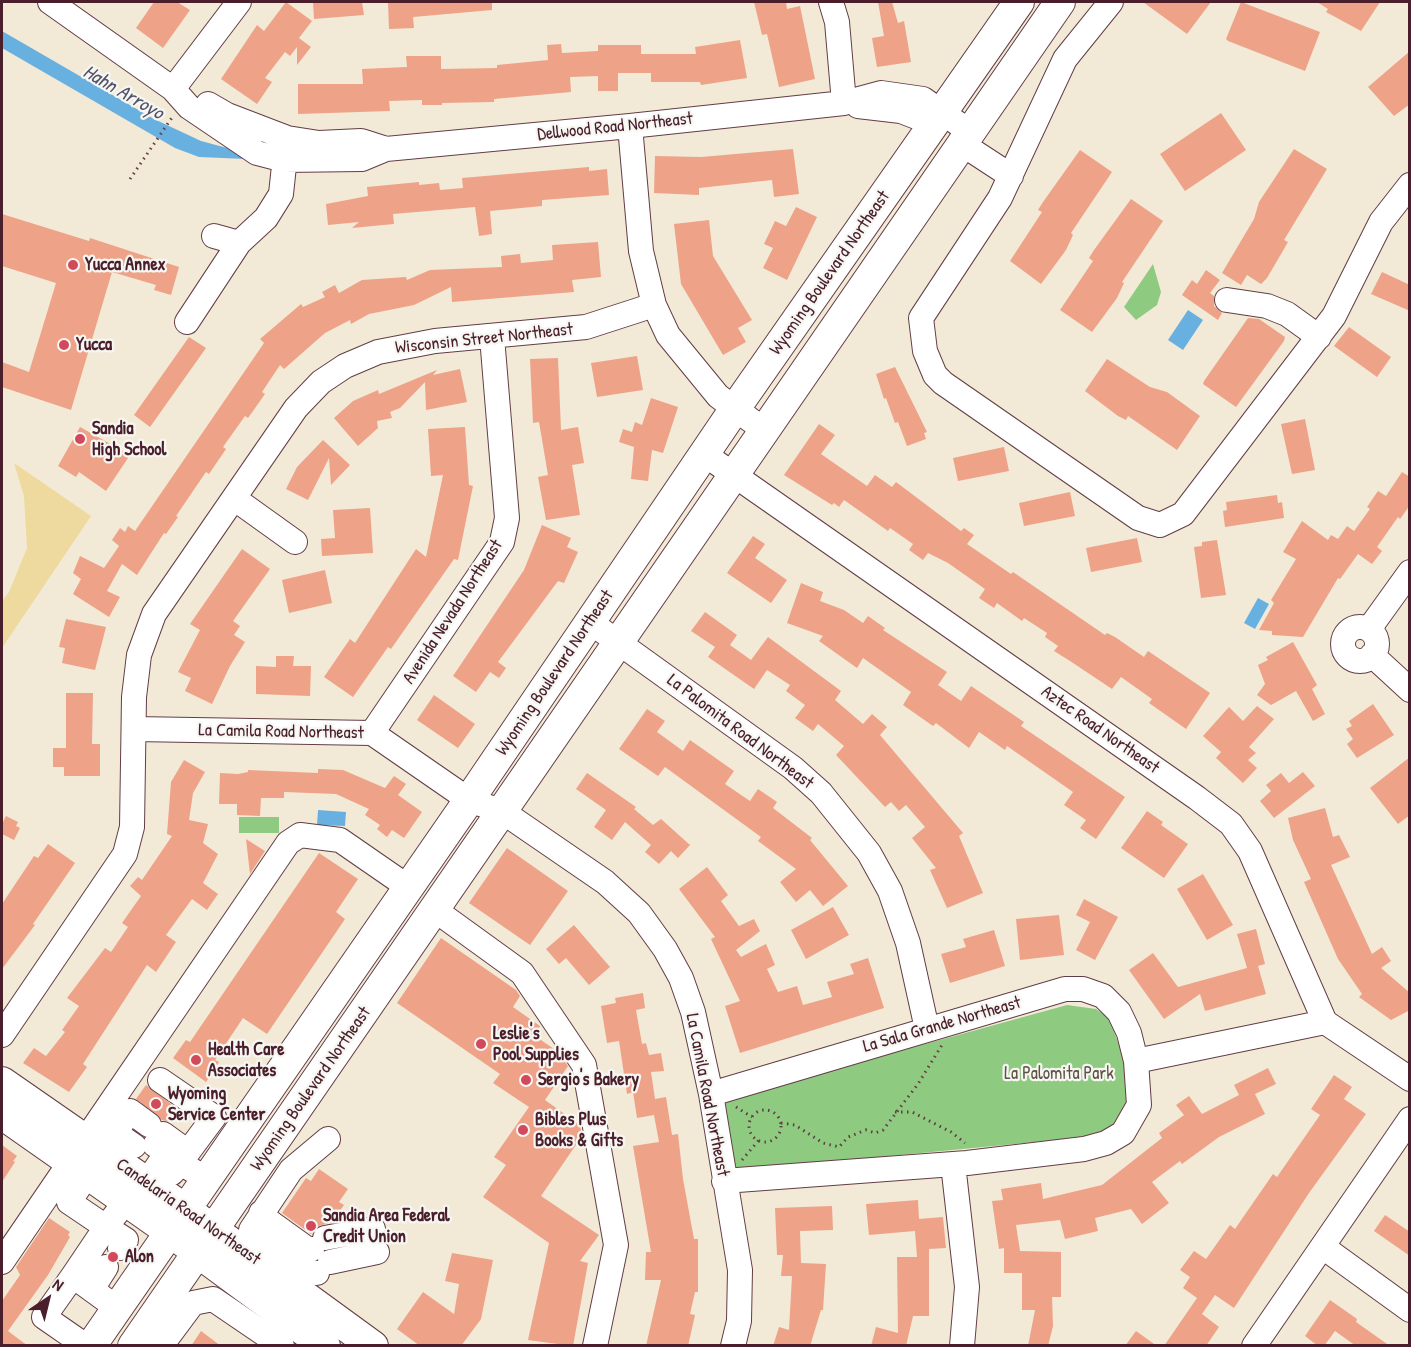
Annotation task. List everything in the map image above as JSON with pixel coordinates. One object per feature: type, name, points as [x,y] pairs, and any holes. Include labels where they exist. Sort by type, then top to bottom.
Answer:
[{"type":"main road","name":"Wyoming Boulevard Northeast","points":[[91,1346],[299,1042],[469,800],[734,410],[1019,2]]},
{"type":"main road","name":"Wyoming Boulevard Northeast","points":[[133,1346],[1060,2]]},
{"type":"main road","name":"Candelaria Road Northeast","points":[[2,1082],[134,1152],[178,1220],[206,1241],[325,1346]]},
{"type":"main road","name":"Candelaria Road Northeast","points":[[2,1114],[134,1152]]},
{"type":"main road","name":"Candelaria Road Northeast","points":[[206,1241],[372,1346]]},
{"type":"street","name":"Dellwood Road Northeast","points":[[50,2],[173,88],[197,97],[286,149],[319,143],[361,141],[387,149],[844,103],[872,110],[901,111],[919,118],[942,111]]},
{"type":"street","points":[[173,88],[239,2]]},
{"type":"street","points":[[831,2],[837,22],[844,103]]},
{"type":"street","points":[[1111,2],[1065,59],[1000,198],[921,318],[925,351],[935,375],[1138,518],[1160,525],[1183,514],[1334,316],[1381,222],[1410,185]]},
{"type":"street","points":[[942,111],[966,138],[1011,176]]},
{"type":"street","points":[[630,126],[641,251],[654,305],[668,335],[690,364],[734,410],[764,430]]},
{"type":"street","points":[[187,322],[239,243],[266,219],[281,194],[286,149]]},
{"type":"street","points":[[214,236],[239,243]]},
{"type":"street","points":[[1227,300],[1267,306],[1287,314],[1319,337]]},
{"type":"street","name":"Wisconsin Street Northeast","points":[[2,1035],[125,854],[132,827],[134,697],[145,634],[154,614],[296,408],[321,382],[345,366],[401,346],[586,327],[654,305]]},
{"type":"street","name":"Avenida Nevada Northeast","points":[[372,733],[502,542],[507,518],[492,337]]},
{"type":"street","name":"Aztec Road Northeast","points":[[704,454],[1231,824],[1250,851],[1324,1022]]},
{"type":"street","points":[[235,498],[295,542]]},
{"type":"street","points":[[1410,572],[1369,629],[1359,627],[1350,631],[1344,645],[1353,659],[1364,660],[1372,655],[1410,690]]},
{"type":"street","name":"La Palomita Road Northeast","points":[[590,622],[793,768],[821,793],[869,853],[890,891],[935,1036]]},
{"type":"street","name":"La Camila Road Northeast","points":[[134,729],[372,733],[469,800],[503,812],[605,882],[639,913],[665,949],[681,978],[693,1012],[730,1174],[740,1270],[739,1321],[733,1346]]},
{"type":"street","points":[[82,1283],[134,1152],[288,843],[300,835],[340,840],[408,887]]},
{"type":"street","points":[[435,910],[522,973],[584,1065],[616,1245],[595,1346]]},
{"type":"street","name":"La Sala Grande Northeast","points":[[711,1094],[935,1036],[1065,989],[1083,988],[1103,996],[1119,1012],[1129,1033],[1136,1061],[1139,1105],[1123,1133],[1106,1143],[1084,1149],[961,1155],[730,1174]]},
{"type":"street","points":[[1136,1061],[1324,1022],[1410,1079]]},
{"type":"street","points":[[299,1042],[328,1063]]},
{"type":"street","points":[[86,1346],[44,1317],[113,1258],[126,1240],[69,1202],[134,1152],[214,1117],[160,1080]]},
{"type":"street","points":[[1254,1346],[1410,1119]]},
{"type":"street","points":[[321,1255],[375,1245],[321,1255],[306,1248],[260,1215],[291,1170],[328,1139]]},
{"type":"street","points":[[134,1152],[206,1179]]},
{"type":"street","points":[[2,1262],[134,1152]]},
{"type":"street","points":[[961,1155],[967,1287],[962,1346]]},
{"type":"street","points":[[1323,1247],[1410,1310]]},
{"type":"street","points":[[82,1283],[117,1308]]},
{"type":"street","points":[[161,1346],[183,1313],[193,1303],[213,1299],[282,1346]]},
{"type":"path","points":[[130,179],[172,118]]},
{"type":"path","points":[[781,1123],[795,1125],[823,1143],[839,1147],[848,1137],[866,1130],[875,1133],[883,1131],[918,1084],[935,1036]]},
{"type":"path","points":[[734,1106],[752,1117]]},
{"type":"path","points":[[730,1174],[759,1140],[774,1139],[781,1129],[781,1123],[774,1112],[768,1110],[756,1112],[752,1117],[750,1129],[759,1140]]},
{"type":"path","points":[[895,1112],[912,1112],[951,1132],[961,1155]]},
{"type":"green space","points":[[1153,264],[1161,292],[1157,305],[1136,320],[1124,307]]},
{"type":"green space","points":[[239,817],[279,817],[279,833],[239,833]]},
{"type":"green space","name":"La Palomita Park","points":[[1067,1005],[1096,1009],[1110,1019],[1125,1063],[1129,1096],[1124,1113],[1114,1126],[1098,1136],[744,1170],[735,1168],[722,1104],[729,1098]]},
{"type":"sand","points":[[14,463],[91,516],[2,648],[2,601],[9,592],[27,548],[24,496]]},
{"type":"water","points":[[2,31],[154,119],[201,141],[227,148],[246,159],[199,157],[175,148],[2,48]]},
{"type":"water","points":[[1188,310],[1203,320],[1183,350],[1168,340]]},
{"type":"water","points":[[1258,598],[1269,604],[1255,629],[1244,623]]},
{"type":"water","points":[[318,810],[346,812],[345,826],[317,825]]},
{"type":"building","points":[[154,2],[177,2],[190,10],[163,48],[136,28]]},
{"type":"building","points":[[286,2],[312,21],[299,38],[311,47],[297,65],[297,47],[290,56],[285,52],[265,78],[272,82],[257,104],[221,79],[257,25],[264,31]]},
{"type":"building","points":[[313,2],[362,2],[364,15],[314,19]]},
{"type":"building","points":[[388,2],[492,2],[492,10],[413,17],[414,28],[389,29]]},
{"type":"building","points":[[754,2],[786,2],[787,9],[800,6],[815,79],[779,87],[767,34],[762,35]]},
{"type":"building","points":[[878,2],[892,2],[898,23],[904,21],[911,62],[877,67],[872,38],[884,36]]},
{"type":"building","points":[[1143,2],[1211,2],[1187,34]]},
{"type":"building","points":[[1241,2],[1320,32],[1305,71],[1226,39]]},
{"type":"building","points":[[1317,2],[1380,2],[1361,31],[1326,12],[1328,9]]},
{"type":"building","points":[[740,40],[747,78],[701,85],[700,82],[651,82],[651,73],[618,73],[618,91],[598,91],[598,76],[570,77],[571,92],[494,99],[494,102],[442,103],[442,105],[422,105],[422,100],[389,101],[390,111],[298,114],[298,84],[363,84],[362,69],[407,67],[406,56],[441,56],[441,69],[497,68],[497,65],[548,60],[547,45],[561,44],[562,53],[598,51],[598,45],[641,45],[641,54],[696,54],[695,47]]},
{"type":"building","points":[[1410,51],[1410,104],[1394,116],[1368,87]]},
{"type":"building","points":[[1221,113],[1246,150],[1185,191],[1160,154]]},
{"type":"building","points":[[793,149],[799,194],[774,197],[772,180],[699,188],[699,195],[654,193],[655,156],[701,157]]},
{"type":"building","points":[[1294,149],[1327,169],[1284,240],[1288,242],[1267,278],[1261,284],[1247,275],[1241,285],[1222,273],[1254,219],[1259,202]]},
{"type":"building","points":[[1080,150],[1112,172],[1071,233],[1073,235],[1066,250],[1041,284],[1010,261],[1042,212],[1038,210],[1043,202]]},
{"type":"building","points":[[589,167],[589,171],[607,169],[609,195],[542,200],[542,206],[490,211],[492,234],[479,236],[475,207],[393,214],[394,224],[352,228],[359,222],[328,225],[326,204],[368,196],[367,187],[419,182],[419,185],[439,183],[440,190],[463,188],[462,178]]},
{"type":"building","points":[[1131,199],[1163,221],[1122,282],[1124,283],[1117,298],[1092,332],[1060,310],[1093,261],[1089,258],[1094,250]]},
{"type":"building","points":[[796,207],[817,217],[787,280],[763,268],[773,248],[764,244],[775,221],[786,226]]},
{"type":"building","name":"Yucca","points":[[2,214],[89,241],[90,238],[179,267],[171,295],[154,290],[156,285],[112,272],[71,410],[2,387],[2,362],[29,372],[56,283],[2,266]]},
{"type":"building","points":[[709,220],[713,256],[752,320],[738,328],[746,342],[723,355],[681,284],[674,224]]},
{"type":"building","points":[[598,242],[601,277],[572,280],[574,292],[452,302],[451,287],[414,305],[369,314],[351,324],[350,320],[325,333],[284,369],[280,365],[262,392],[265,394],[248,418],[245,416],[223,447],[226,449],[209,474],[206,472],[137,575],[122,564],[107,591],[120,597],[109,617],[73,594],[81,579],[73,573],[80,556],[104,568],[119,546],[112,540],[120,528],[125,532],[128,526],[135,531],[264,343],[260,339],[301,304],[303,307],[325,297],[322,292],[335,285],[339,293],[362,280],[406,277],[407,280],[430,270],[502,267],[501,256],[520,254],[521,263],[553,260],[552,245]]},
{"type":"building","points":[[1206,270],[1220,280],[1210,293],[1214,296],[1214,306],[1222,313],[1218,320],[1182,295],[1192,280],[1197,284]]},
{"type":"building","points":[[1382,272],[1410,285],[1410,311],[1371,294]]},
{"type":"building","points":[[1248,318],[1259,319],[1285,337],[1236,407],[1203,384]]},
{"type":"building","points":[[1349,327],[1391,357],[1377,377],[1334,346]]},
{"type":"building","points":[[189,337],[206,348],[150,427],[134,415]]},
{"type":"building","points":[[637,356],[643,390],[597,397],[591,363]]},
{"type":"building","points":[[558,358],[561,430],[578,427],[584,463],[572,465],[580,515],[546,520],[538,477],[548,475],[539,422],[533,423],[530,359]]},
{"type":"building","points":[[1107,359],[1150,387],[1167,392],[1200,416],[1177,450],[1128,416],[1126,420],[1118,416],[1085,391]]},
{"type":"building","points":[[895,367],[927,432],[924,433],[926,439],[907,446],[898,422],[895,423],[886,398],[884,399],[876,374]]},
{"type":"building","points":[[460,369],[467,402],[426,410],[425,382],[400,408],[390,412],[392,418],[377,421],[378,428],[358,446],[334,418],[353,401],[378,390],[379,394],[437,370],[433,375]]},
{"type":"building","points":[[651,398],[678,407],[663,453],[652,450],[648,481],[631,479],[634,447],[619,442],[623,429],[632,432],[635,422],[642,425]]},
{"type":"building","points":[[1305,419],[1315,470],[1292,474],[1281,424]]},
{"type":"building","points":[[819,424],[835,435],[821,454],[867,486],[875,475],[892,487],[896,482],[961,531],[964,528],[974,535],[967,544],[1011,574],[1013,572],[1105,635],[1107,633],[1115,637],[1144,657],[1148,651],[1210,693],[1186,729],[1149,703],[1152,699],[1121,677],[1112,689],[1054,651],[1058,646],[1045,637],[1047,633],[1024,618],[1022,621],[997,603],[994,608],[979,598],[985,589],[948,563],[928,553],[923,560],[909,550],[913,544],[890,528],[888,531],[844,500],[839,507],[834,503],[832,505],[784,475]]},
{"type":"building","points":[[80,427],[130,455],[106,491],[79,472],[76,477],[58,466]]},
{"type":"building","points":[[465,427],[469,485],[473,486],[458,560],[454,559],[391,649],[388,647],[353,697],[324,677],[350,639],[355,643],[416,549],[426,557],[443,475],[431,476],[428,429]]},
{"type":"building","points":[[323,440],[350,465],[331,485],[329,458],[308,500],[286,489],[297,467]]},
{"type":"building","points":[[1004,447],[1009,471],[958,481],[953,458]]},
{"type":"building","points":[[1402,472],[1410,477],[1410,505],[1400,519],[1398,517],[1377,547],[1382,551],[1372,564],[1358,554],[1340,579],[1338,578],[1303,637],[1272,635],[1272,631],[1259,630],[1274,603],[1271,600],[1296,559],[1283,552],[1302,521],[1328,540],[1331,535],[1338,539],[1347,526],[1354,531],[1370,509],[1367,507],[1378,491],[1386,496]]},
{"type":"building","points":[[1070,492],[1075,516],[1024,526],[1019,503]]},
{"type":"building","points":[[1277,495],[1278,503],[1282,502],[1284,518],[1225,527],[1223,511],[1227,510],[1226,502]]},
{"type":"building","points":[[370,508],[373,553],[322,556],[321,539],[335,538],[333,510]]},
{"type":"building","points":[[542,525],[571,538],[567,547],[578,552],[564,583],[558,581],[498,662],[506,668],[499,678],[490,672],[476,692],[453,676],[524,570]]},
{"type":"building","points":[[753,536],[765,544],[755,558],[787,580],[771,603],[727,573]]},
{"type":"building","points":[[1137,538],[1142,562],[1091,572],[1086,548]]},
{"type":"building","points":[[1217,540],[1226,595],[1201,598],[1194,547],[1202,546],[1202,542]]},
{"type":"building","points":[[242,549],[270,569],[233,621],[240,626],[234,635],[245,642],[230,666],[212,704],[185,691],[191,678],[178,672],[200,630],[190,624]]},
{"type":"building","points":[[325,570],[332,603],[289,613],[282,580]]},
{"type":"building","points":[[801,583],[823,592],[820,601],[844,610],[863,623],[868,616],[885,628],[883,630],[947,672],[938,685],[961,701],[971,686],[1024,722],[1021,726],[1125,797],[1096,839],[1080,828],[1086,820],[1064,805],[1073,792],[1007,746],[1005,750],[979,732],[969,748],[936,723],[933,726],[903,705],[911,692],[863,658],[857,668],[819,641],[823,636],[787,623]]},
{"type":"building","points":[[705,612],[737,635],[730,645],[751,660],[768,637],[841,691],[835,700],[863,724],[872,714],[887,727],[880,735],[963,833],[959,836],[983,893],[947,908],[930,870],[936,868],[912,838],[925,827],[906,805],[899,811],[891,802],[885,807],[836,755],[844,746],[818,724],[813,731],[795,718],[805,705],[786,691],[790,685],[767,670],[754,689],[708,657],[715,647],[691,631]]},
{"type":"building","points":[[66,619],[106,627],[95,670],[62,663],[65,648],[59,647]]},
{"type":"building","points":[[1293,642],[1317,685],[1312,689],[1325,714],[1313,721],[1296,691],[1271,705],[1257,695],[1265,684],[1258,665],[1268,660],[1266,657]]},
{"type":"building","points":[[276,656],[294,656],[293,666],[311,666],[310,696],[256,694],[256,666],[276,667]]},
{"type":"building","points":[[66,693],[93,693],[92,744],[100,744],[100,776],[64,776],[64,767],[53,767],[53,748],[66,748]]},
{"type":"building","points":[[434,695],[475,724],[458,748],[417,720]]},
{"type":"building","points":[[1373,704],[1394,735],[1357,758],[1347,744],[1353,739],[1346,729],[1352,726],[1349,721]]},
{"type":"building","points":[[1257,706],[1274,719],[1249,747],[1256,753],[1248,760],[1257,768],[1243,783],[1216,758],[1221,752],[1203,736],[1229,707],[1243,721]]},
{"type":"building","points":[[647,709],[665,721],[657,732],[683,751],[690,740],[734,771],[725,784],[750,801],[758,789],[777,802],[773,808],[812,838],[810,840],[848,886],[823,906],[810,890],[796,902],[780,882],[796,869],[758,841],[761,837],[665,767],[658,776],[619,749]]},
{"type":"building","points":[[1410,757],[1410,815],[1398,824],[1370,788]]},
{"type":"building","points":[[184,760],[205,772],[193,793],[189,820],[208,824],[203,843],[218,854],[203,883],[218,894],[207,910],[192,899],[166,935],[176,942],[156,972],[147,965],[83,1064],[87,1067],[69,1092],[23,1063],[34,1048],[46,1056],[65,1032],[62,1030],[79,1006],[67,998],[105,948],[111,952],[128,927],[122,923],[141,896],[130,886],[138,877],[142,880],[172,836],[167,834],[171,782]]},
{"type":"building","points":[[318,769],[343,770],[385,788],[394,776],[406,784],[398,795],[422,812],[404,838],[392,830],[387,837],[377,829],[380,825],[365,815],[369,809],[336,794],[284,792],[284,798],[261,798],[260,816],[237,815],[237,804],[219,804],[220,773],[238,774],[248,772],[248,770],[318,773]]},
{"type":"building","points":[[1303,772],[1315,786],[1274,818],[1260,801],[1271,791],[1266,785],[1281,773],[1289,783]]},
{"type":"building","points":[[587,773],[636,807],[634,809],[653,825],[661,819],[690,845],[678,858],[671,851],[659,864],[645,852],[651,845],[625,822],[612,840],[594,827],[606,810],[576,789]]},
{"type":"building","points":[[1325,808],[1333,837],[1339,835],[1350,857],[1331,865],[1372,954],[1382,947],[1391,961],[1381,968],[1410,993],[1410,1010],[1391,1020],[1359,997],[1362,994],[1338,959],[1304,882],[1311,879],[1293,840],[1288,818]]},
{"type":"building","points":[[1147,811],[1163,822],[1161,825],[1188,844],[1164,878],[1121,848]]},
{"type":"building","points":[[6,816],[18,822],[16,826],[20,828],[14,840],[2,834],[2,824]]},
{"type":"building","points":[[246,839],[265,851],[250,874]]},
{"type":"building","points":[[48,844],[75,863],[33,924],[35,925],[2,969],[2,904],[34,856],[38,858]]},
{"type":"building","points":[[507,848],[568,891],[530,945],[469,903]]},
{"type":"building","points":[[319,853],[358,879],[336,912],[345,919],[267,1034],[243,1018],[215,1060],[219,1062],[206,1082],[173,1058],[186,1040],[190,1042]]},
{"type":"building","points":[[707,867],[728,895],[721,901],[739,926],[754,919],[760,931],[736,950],[741,957],[766,944],[775,965],[767,969],[778,992],[797,986],[803,1005],[832,997],[827,982],[854,974],[850,964],[868,958],[884,1008],[740,1053],[725,1006],[740,1001],[711,939],[715,937],[679,889]]},
{"type":"building","points":[[1203,874],[1233,925],[1207,940],[1177,889]]},
{"type":"building","points":[[1084,899],[1118,917],[1095,960],[1076,950],[1090,922],[1076,915]]},
{"type":"building","points":[[833,907],[849,935],[806,959],[791,930]]},
{"type":"building","points":[[1059,915],[1064,955],[1020,960],[1016,919]]},
{"type":"building","points":[[574,925],[610,967],[589,985],[566,958],[559,964],[546,949]]},
{"type":"building","points":[[1256,929],[1265,964],[1258,966],[1266,994],[1205,1011],[1200,994],[1164,1019],[1129,970],[1153,953],[1178,987],[1247,968],[1237,934]]},
{"type":"building","points":[[994,930],[1005,966],[950,983],[941,954],[966,947],[963,939]]},
{"type":"building","points":[[441,938],[516,990],[520,996],[513,1007],[540,1026],[535,1036],[557,1051],[568,1066],[545,1100],[580,1125],[582,1136],[541,1196],[599,1235],[580,1261],[588,1263],[573,1346],[528,1340],[549,1243],[483,1197],[506,1165],[494,1157],[529,1107],[493,1083],[500,1074],[397,1003]]},
{"type":"building","points":[[643,993],[645,1008],[636,1010],[642,1044],[646,1043],[649,1055],[661,1053],[664,1071],[651,1072],[655,1099],[666,1097],[672,1135],[678,1134],[683,1179],[694,1239],[698,1239],[698,1292],[695,1292],[690,1314],[695,1315],[688,1346],[646,1346],[661,1280],[645,1280],[646,1252],[651,1252],[633,1146],[659,1142],[654,1115],[637,1118],[633,1092],[627,1094],[619,1041],[607,1043],[601,1006],[616,1003],[615,998]]},
{"type":"building","points":[[1268,1068],[1276,1084],[1255,1094],[1265,1114],[1219,1137],[1182,1164],[1180,1161],[1152,1182],[1169,1203],[1142,1224],[1131,1209],[1095,1218],[1098,1231],[1065,1239],[1060,1220],[1016,1225],[1020,1251],[1061,1252],[1061,1297],[1052,1297],[1053,1326],[1048,1346],[1028,1346],[1035,1310],[1022,1310],[1022,1273],[1004,1273],[1004,1248],[999,1249],[992,1201],[1003,1200],[1001,1189],[1041,1183],[1043,1199],[1102,1185],[1162,1138],[1159,1133],[1184,1115],[1176,1105],[1189,1096],[1202,1114],[1239,1095],[1234,1085]]},
{"type":"building","points":[[1334,1075],[1352,1087],[1344,1099],[1366,1114],[1309,1193],[1234,1308],[1215,1295],[1202,1314],[1219,1327],[1206,1346],[1164,1346],[1197,1298],[1183,1288],[1190,1277],[1180,1270],[1194,1251],[1206,1259],[1230,1225],[1235,1229],[1273,1174],[1277,1177],[1320,1115],[1311,1109]]},
{"type":"building","name":"Wyoming Service Center","points":[[146,1085],[176,1108],[171,1122],[162,1120],[136,1099]]},
{"type":"building","points":[[2,1145],[17,1156],[2,1182]]},
{"type":"building","name":"Sandia Area Federal Credit Union","points":[[319,1169],[348,1189],[339,1202],[344,1205],[332,1222],[316,1227],[311,1234],[282,1213],[306,1178],[311,1181]]},
{"type":"building","points":[[918,1200],[919,1219],[943,1217],[946,1248],[929,1249],[929,1316],[913,1316],[906,1346],[871,1346],[876,1327],[898,1333],[897,1257],[917,1257],[915,1231],[869,1235],[866,1204]]},
{"type":"building","points":[[832,1206],[833,1230],[800,1231],[801,1263],[826,1264],[823,1310],[821,1310],[810,1346],[773,1346],[779,1327],[789,1330],[792,1276],[781,1276],[783,1255],[777,1255],[775,1208]]},
{"type":"building","points":[[1385,1215],[1410,1232],[1410,1256],[1374,1231]]},
{"type":"building","points":[[49,1218],[70,1232],[68,1235],[70,1237],[48,1275],[8,1331],[28,1346],[2,1346],[2,1301],[20,1275],[16,1267]]},
{"type":"building","points":[[452,1253],[493,1260],[481,1319],[461,1346],[420,1346],[397,1329],[423,1292],[454,1314],[459,1284],[445,1281]]},
{"type":"building","points":[[1330,1300],[1390,1346],[1356,1346],[1335,1331],[1324,1346],[1318,1346],[1305,1336]]},
{"type":"building","points":[[201,1331],[221,1346],[191,1346]]},
{"type":"building","points":[[1136,1331],[1157,1346],[1125,1346]]},
{"type":"tunnel","points":[[141,1135],[155,1145]]},
{"type":"place","name":"Yucca Annex","points":[[73,265]]},
{"type":"place","name":"Yucca","points":[[64,345]]},
{"type":"place","name":"Sandia High School","points":[[80,439]]},
{"type":"place","name":"Leslie's Pool Supplies","points":[[481,1044]]},
{"type":"place","name":"Health Care Associates","points":[[196,1060]]},
{"type":"place","name":"Sergio's Bakery","points":[[526,1080]]},
{"type":"place","name":"Wyoming Service Center","points":[[156,1104]]},
{"type":"place","name":"Bibles Plus Books & Gifts","points":[[523,1130]]},
{"type":"place","name":"Sandia Area Federal Credit Union","points":[[311,1226]]},
{"type":"place","name":"Alon","points":[[113,1257]]},
{"type":"water label","name":"Hahn Arroyo","points":[[123,93]]}]
